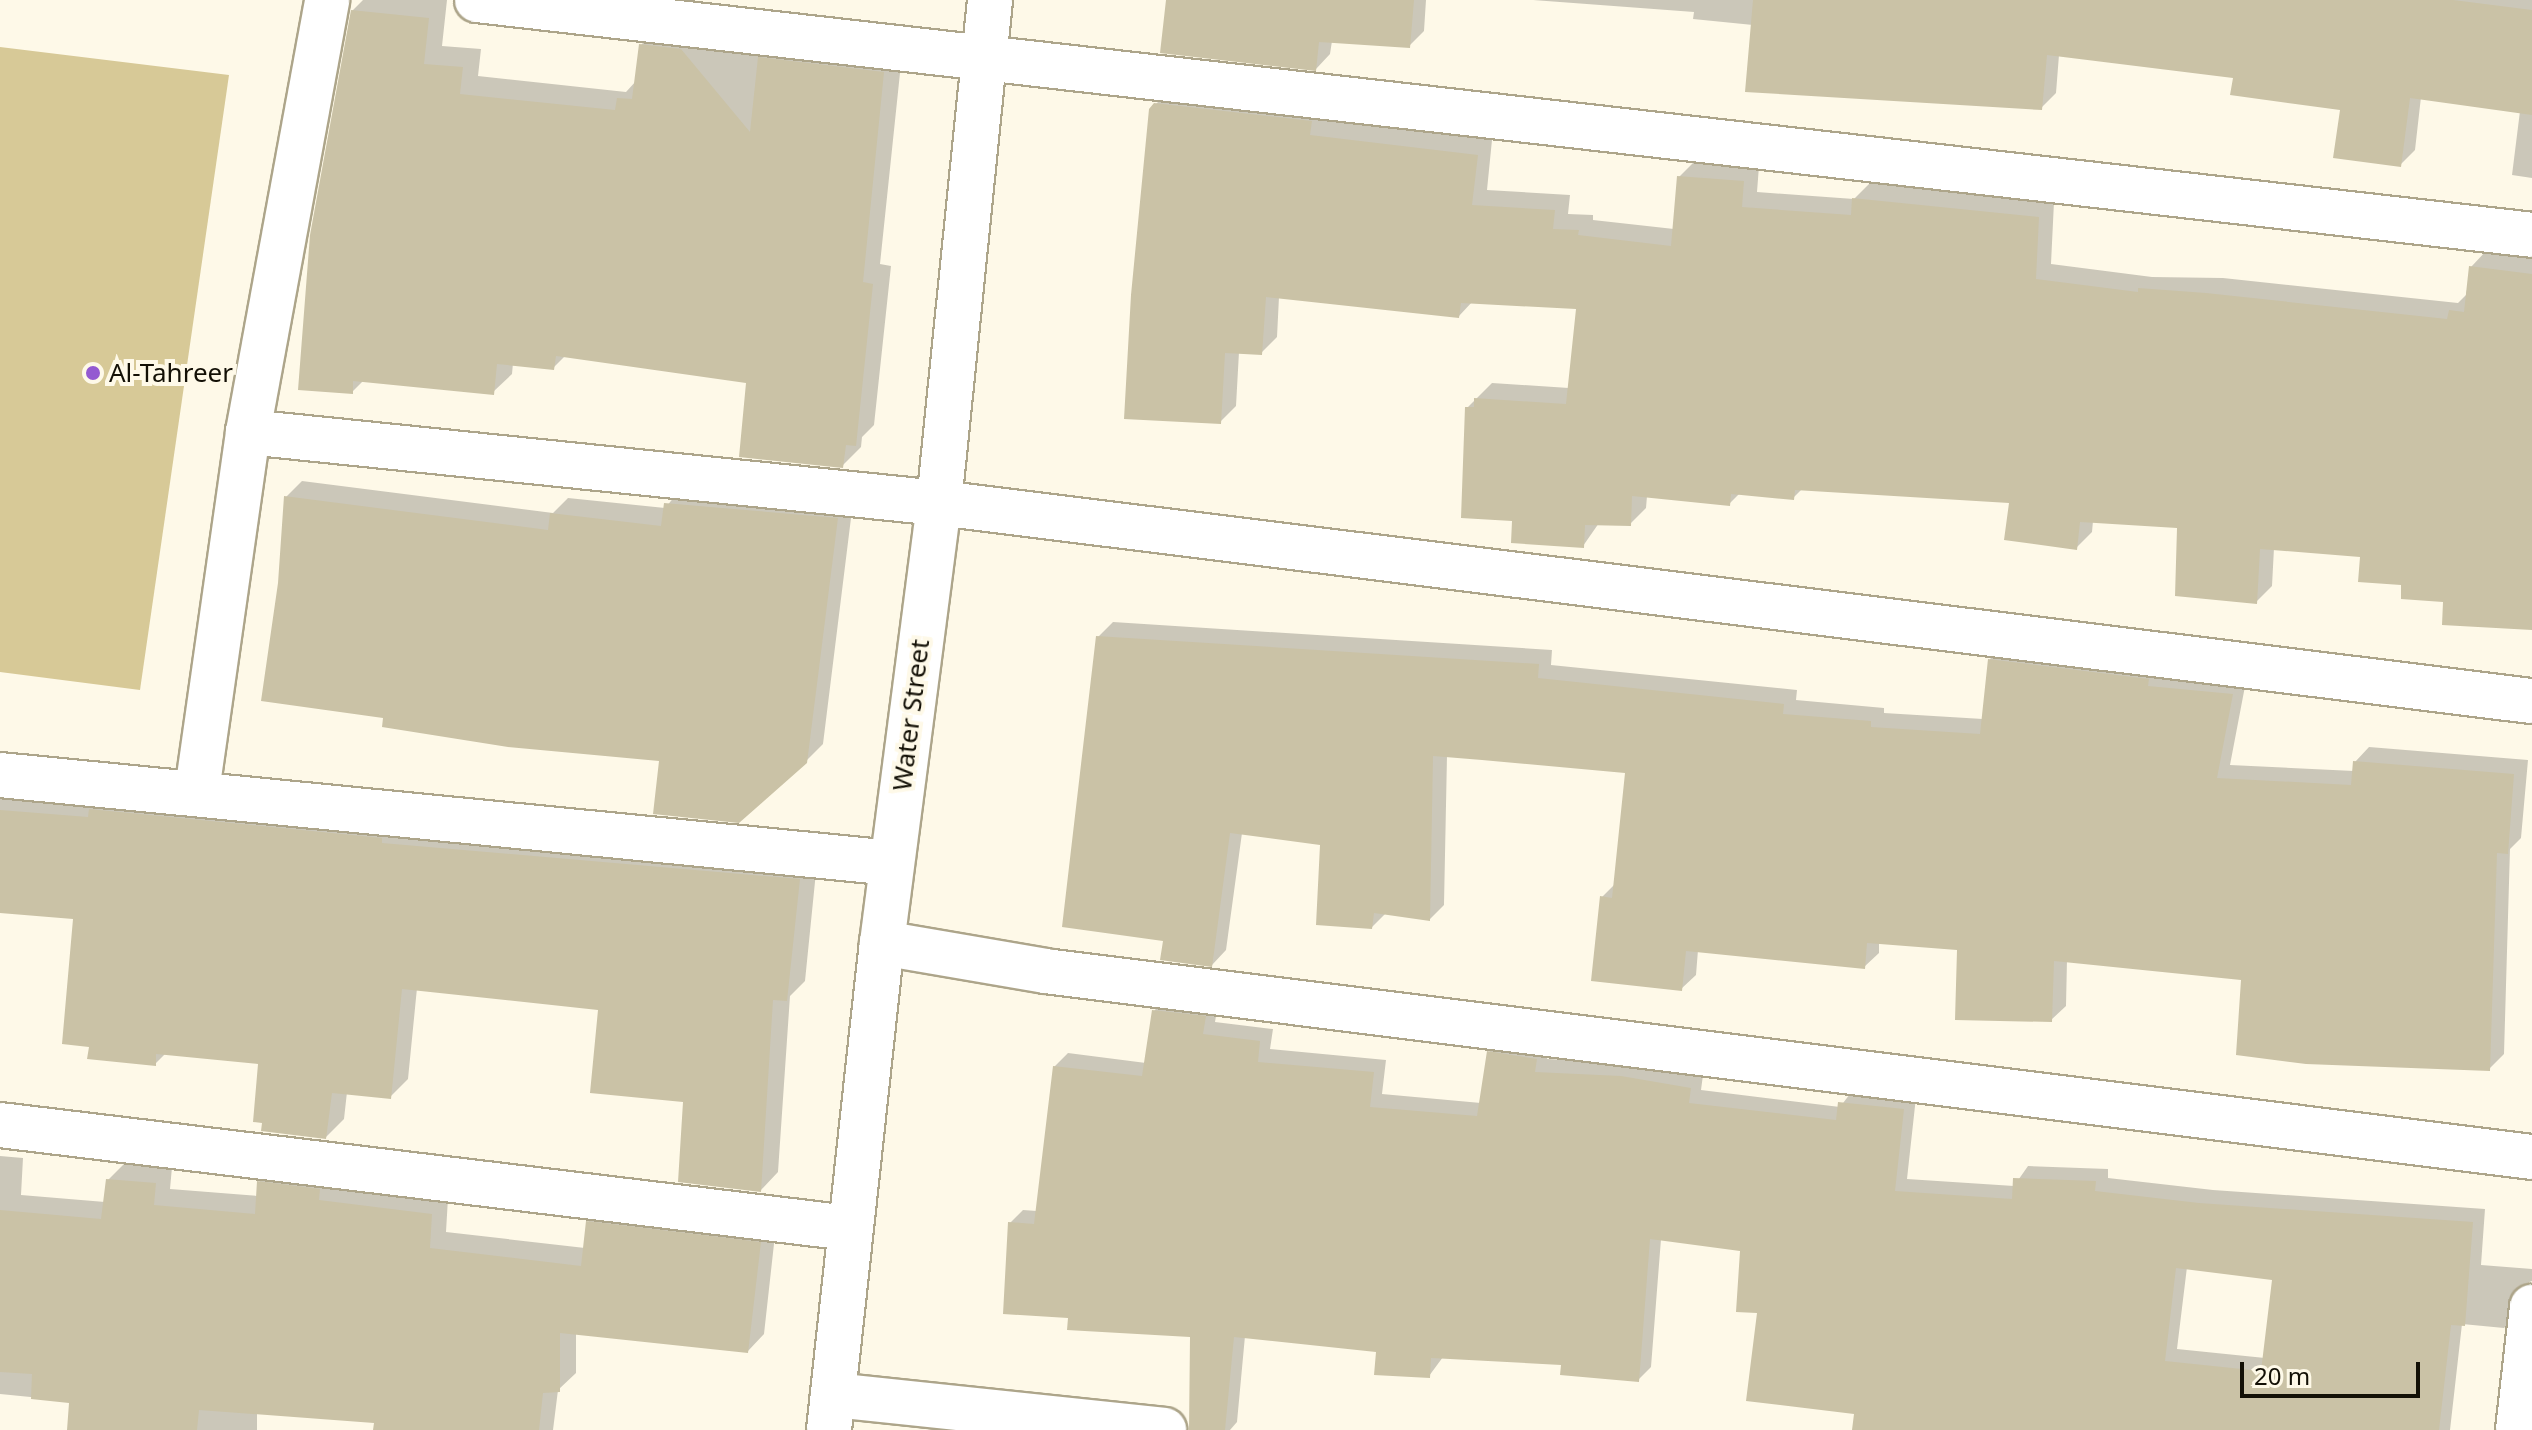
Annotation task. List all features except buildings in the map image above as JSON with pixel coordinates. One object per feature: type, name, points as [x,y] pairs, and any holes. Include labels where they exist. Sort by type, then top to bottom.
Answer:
[{"type":"street","points":[[197,791],[248,432],[327,0]]},
{"type":"street","points":[[477,0],[2532,235]]},
{"type":"street","name":"Water Street","points":[[831,1413],[882,943],[939,503],[990,0]]},
{"type":"street","points":[[248,432],[939,503],[2532,701]]},
{"type":"street","points":[[0,775],[197,791],[892,863]]},
{"type":"street","points":[[882,943],[1045,971],[2532,1157]]},
{"type":"street","points":[[0,1125],[849,1228]]},
{"type":"street","points":[[2518,1430],[2532,1307]]},
{"type":"street","points":[[831,1413],[1164,1430]]},
{"type":"shaded area","name":"Al-Tahreer","points":[[0,47],[229,75],[140,690],[0,672]]},
{"type":"place","name":"Al-Tahreer","points":[[93,373]]}]
